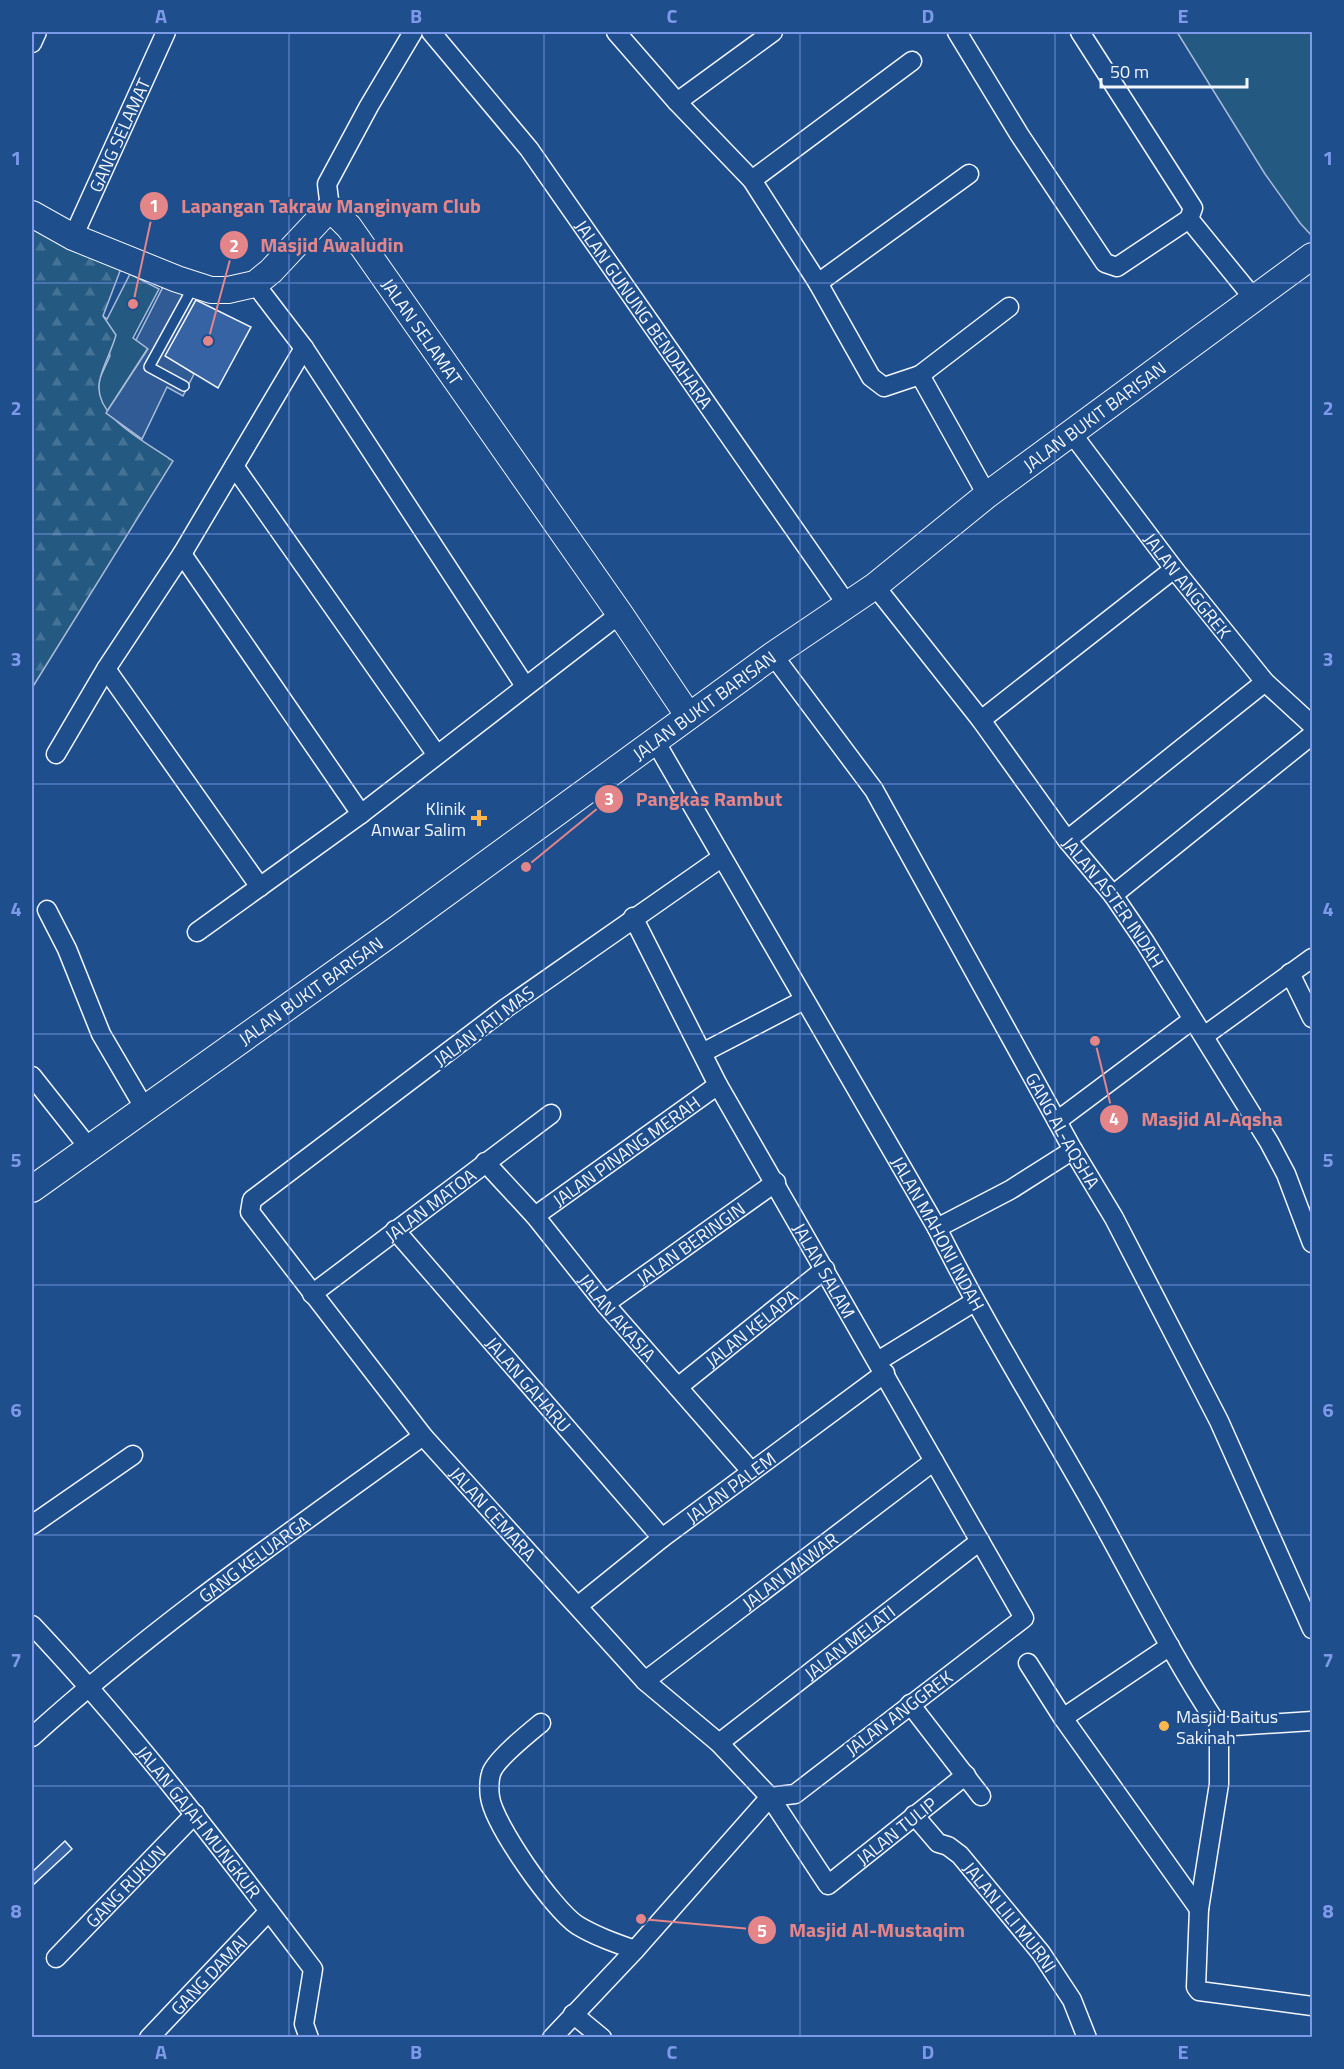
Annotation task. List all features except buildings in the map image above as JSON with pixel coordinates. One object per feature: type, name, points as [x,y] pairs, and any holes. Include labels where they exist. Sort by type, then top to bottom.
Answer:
[{"type":"main road","points":[[32,214],[74,237],[195,285],[211,290],[228,290],[255,284],[271,271],[330,207]]},
{"type":"main road","name":"JALAN SELAMAT","points":[[330,207],[349,227],[688,715]]},
{"type":"main road","name":"JALAN BUKIT BARISAN","points":[[32,1189],[688,715],[848,606],[987,495],[1073,435],[1312,256]]},
{"type":"street","points":[[32,43],[37,32]]},
{"type":"street","name":"GANG SELAMAT","points":[[74,237],[166,32]]},
{"type":"street","points":[[330,207],[327,184],[369,106],[413,32]]},
{"type":"street","name":"JALAN GUNUNG BENDAHARA","points":[[431,32],[529,149],[848,606]]},
{"type":"street","points":[[616,32],[677,102],[752,180],[818,283],[871,377],[884,387],[920,375],[1009,307]]},
{"type":"street","points":[[677,102],[773,32]]},
{"type":"street","points":[[957,32],[1019,134],[1105,263],[1117,267],[1189,219],[1192,206],[1080,32]]},
{"type":"street","points":[[752,180],[912,61]]},
{"type":"street","points":[[818,283],[969,174]]},
{"type":"street","points":[[1189,219],[1255,300]]},
{"type":"street","points":[[255,284],[304,348],[525,686]]},
{"type":"street","points":[[56,754],[106,669],[182,554],[304,348]]},
{"type":"street","points":[[920,375],[987,495]]},
{"type":"street","name":"JALAN ANGGREK","points":[[1073,435],[1174,569],[1265,681],[1312,725]]},
{"type":"street","points":[[234,466],[437,755]]},
{"type":"street","points":[[182,554],[362,814]]},
{"type":"street","points":[[981,720],[1174,569]]},
{"type":"street","name":"JALAN ASTER INDAH","points":[[875,586],[981,720],[1067,840],[1113,895],[1146,942],[1286,1174],[1312,1243]]},
{"type":"street","points":[[196,932],[362,814],[620,614]]},
{"type":"street","name":"GANG AL-AQSHA","points":[[773,655],[874,790],[1113,1218],[1219,1421],[1312,1629]]},
{"type":"street","points":[[106,669],[260,887]]},
{"type":"street","points":[[1067,840],[1265,681]]},
{"type":"street","points":[[1113,895],[1312,735]]},
{"type":"street","name":"JALAN MAHONI INDAH","points":[[655,741],[937,1228],[974,1302],[1052,1434],[1170,1646],[1218,1727]]},
{"type":"street","name":"JALAN JATI MAS","points":[[252,1200],[506,1008],[633,917],[721,858]]},
{"type":"street","points":[[47,910],[101,1034],[145,1109]]},
{"type":"street","name":"JALAN SALAM","points":[[633,917],[704,1052],[718,1085],[776,1182],[1024,1618]]},
{"type":"street","points":[[1203,1036],[1312,958]]},
{"type":"street","points":[[1290,973],[1312,1018]]},
{"type":"street","points":[[704,1052],[804,1000]]},
{"type":"street","points":[[1057,1121],[1192,1020]]},
{"type":"street","points":[[32,1076],[89,1148]]},
{"type":"street","name":"JALAN PINANG MERAH","points":[[536,1216],[718,1085]]},
{"type":"street","name":"JALAN MATOA","points":[[312,1294],[550,1114]]},
{"type":"street","points":[[937,1228],[997,1198],[1073,1150]]},
{"type":"street","name":"JALAN AKASIA","points":[[485,1162],[536,1216],[605,1304],[751,1471]]},
{"type":"street","name":"JALAN BERINGIN","points":[[605,1304],[776,1182]]},
{"type":"street","name":"JALAN CEMARA","points":[[252,1200],[250,1212],[423,1436],[491,1514],[579,1605],[645,1681],[719,1743],[770,1797],[828,1885]]},
{"type":"street","name":"JALAN GAHARU","points":[[396,1230],[662,1538]]},
{"type":"street","name":"JALAN KELAPA","points":[[678,1387],[825,1269]]},
{"type":"street","name":"JALAN PALEM","points":[[579,1605],[881,1367],[974,1302]]},
{"type":"street","name":"GANG KELUARGA","points":[[32,1737],[88,1685],[285,1535],[423,1436]]},
{"type":"street","points":[[32,1525],[133,1455]]},
{"type":"street","name":"JALAN MAWAR","points":[[645,1681],[934,1461]]},
{"type":"street","name":"JALAN MELATI","points":[[719,1743],[980,1540]]},
{"type":"street","name":"JALAN ANGGREK","points":[[770,1797],[795,1794],[1024,1618]]},
{"type":"street","name":"JALAN GAJAH MUNGKUR","points":[[32,1625],[88,1685],[195,1814],[313,1969],[304,2024],[309,2037]]},
{"type":"street","points":[[1063,1718],[1170,1646]]},
{"type":"street","points":[[1028,1663],[1063,1718],[1199,1909]]},
{"type":"street","points":[[910,1704],[981,1796]]},
{"type":"street","points":[[1312,1721],[1218,1727],[1219,1784],[1199,1909],[1196,1987],[1199,1991],[1312,2006]]},
{"type":"street","points":[[542,1723],[520,1739],[491,1773],[490,1798],[494,1809],[504,1831],[536,1879],[575,1923],[605,1940],[635,1950]]},
{"type":"street","name":"JALAN TULIP","points":[[828,1885],[966,1775]]},
{"type":"street","points":[[552,2037],[635,1950],[770,1797]]},
{"type":"street","name":"GANG RUKUN","points":[[56,1958],[195,1814]]},
{"type":"street","name":"JALAN LILI MURNI","points":[[914,1815],[938,1843],[948,1846],[960,1855],[1041,1953],[1072,2000],[1087,2037]]},
{"type":"street","name":"GANG DAMAI","points":[[149,2037],[269,1911]]},
{"type":"street","points":[[573,2013],[602,2037]]},
{"type":"lane","points":[[184,386],[149,367],[195,285]]},
{"type":"green space","points":[[1177,32],[1312,32],[1312,236],[1265,174]]},
{"type":"green space","points":[[32,214],[125,258],[103,316],[116,335],[101,374],[99,392],[104,405],[123,427],[173,461],[32,688]]},
{"type":"green space","points":[[130,274],[159,289],[133,338],[148,348],[106,413],[98,399],[99,380],[110,356],[103,316],[107,319]]},
{"type":"shaded area","points":[[165,283],[198,296],[166,355],[194,374],[183,396],[167,387],[142,439],[106,413],[148,349],[136,340]]},
{"type":"place","name":"Lapangan Takraw Manginyam Club","points":[[133,304]]},
{"type":"place","name":"Masjid Awaludin","points":[[208,341]]},
{"type":"place","name":"Klinik Anwar Salim","points":[[479,818]]},
{"type":"place","name":"Pangkas Rambut","points":[[526,867]]},
{"type":"place","name":"Masjid Al-Aqsha","points":[[1095,1041]]},
{"type":"place","name":"Masjid Baitus Sakinah","points":[[1164,1726]]},
{"type":"place","name":"Masjid Al-Mustaqim","points":[[641,1919]]}]
